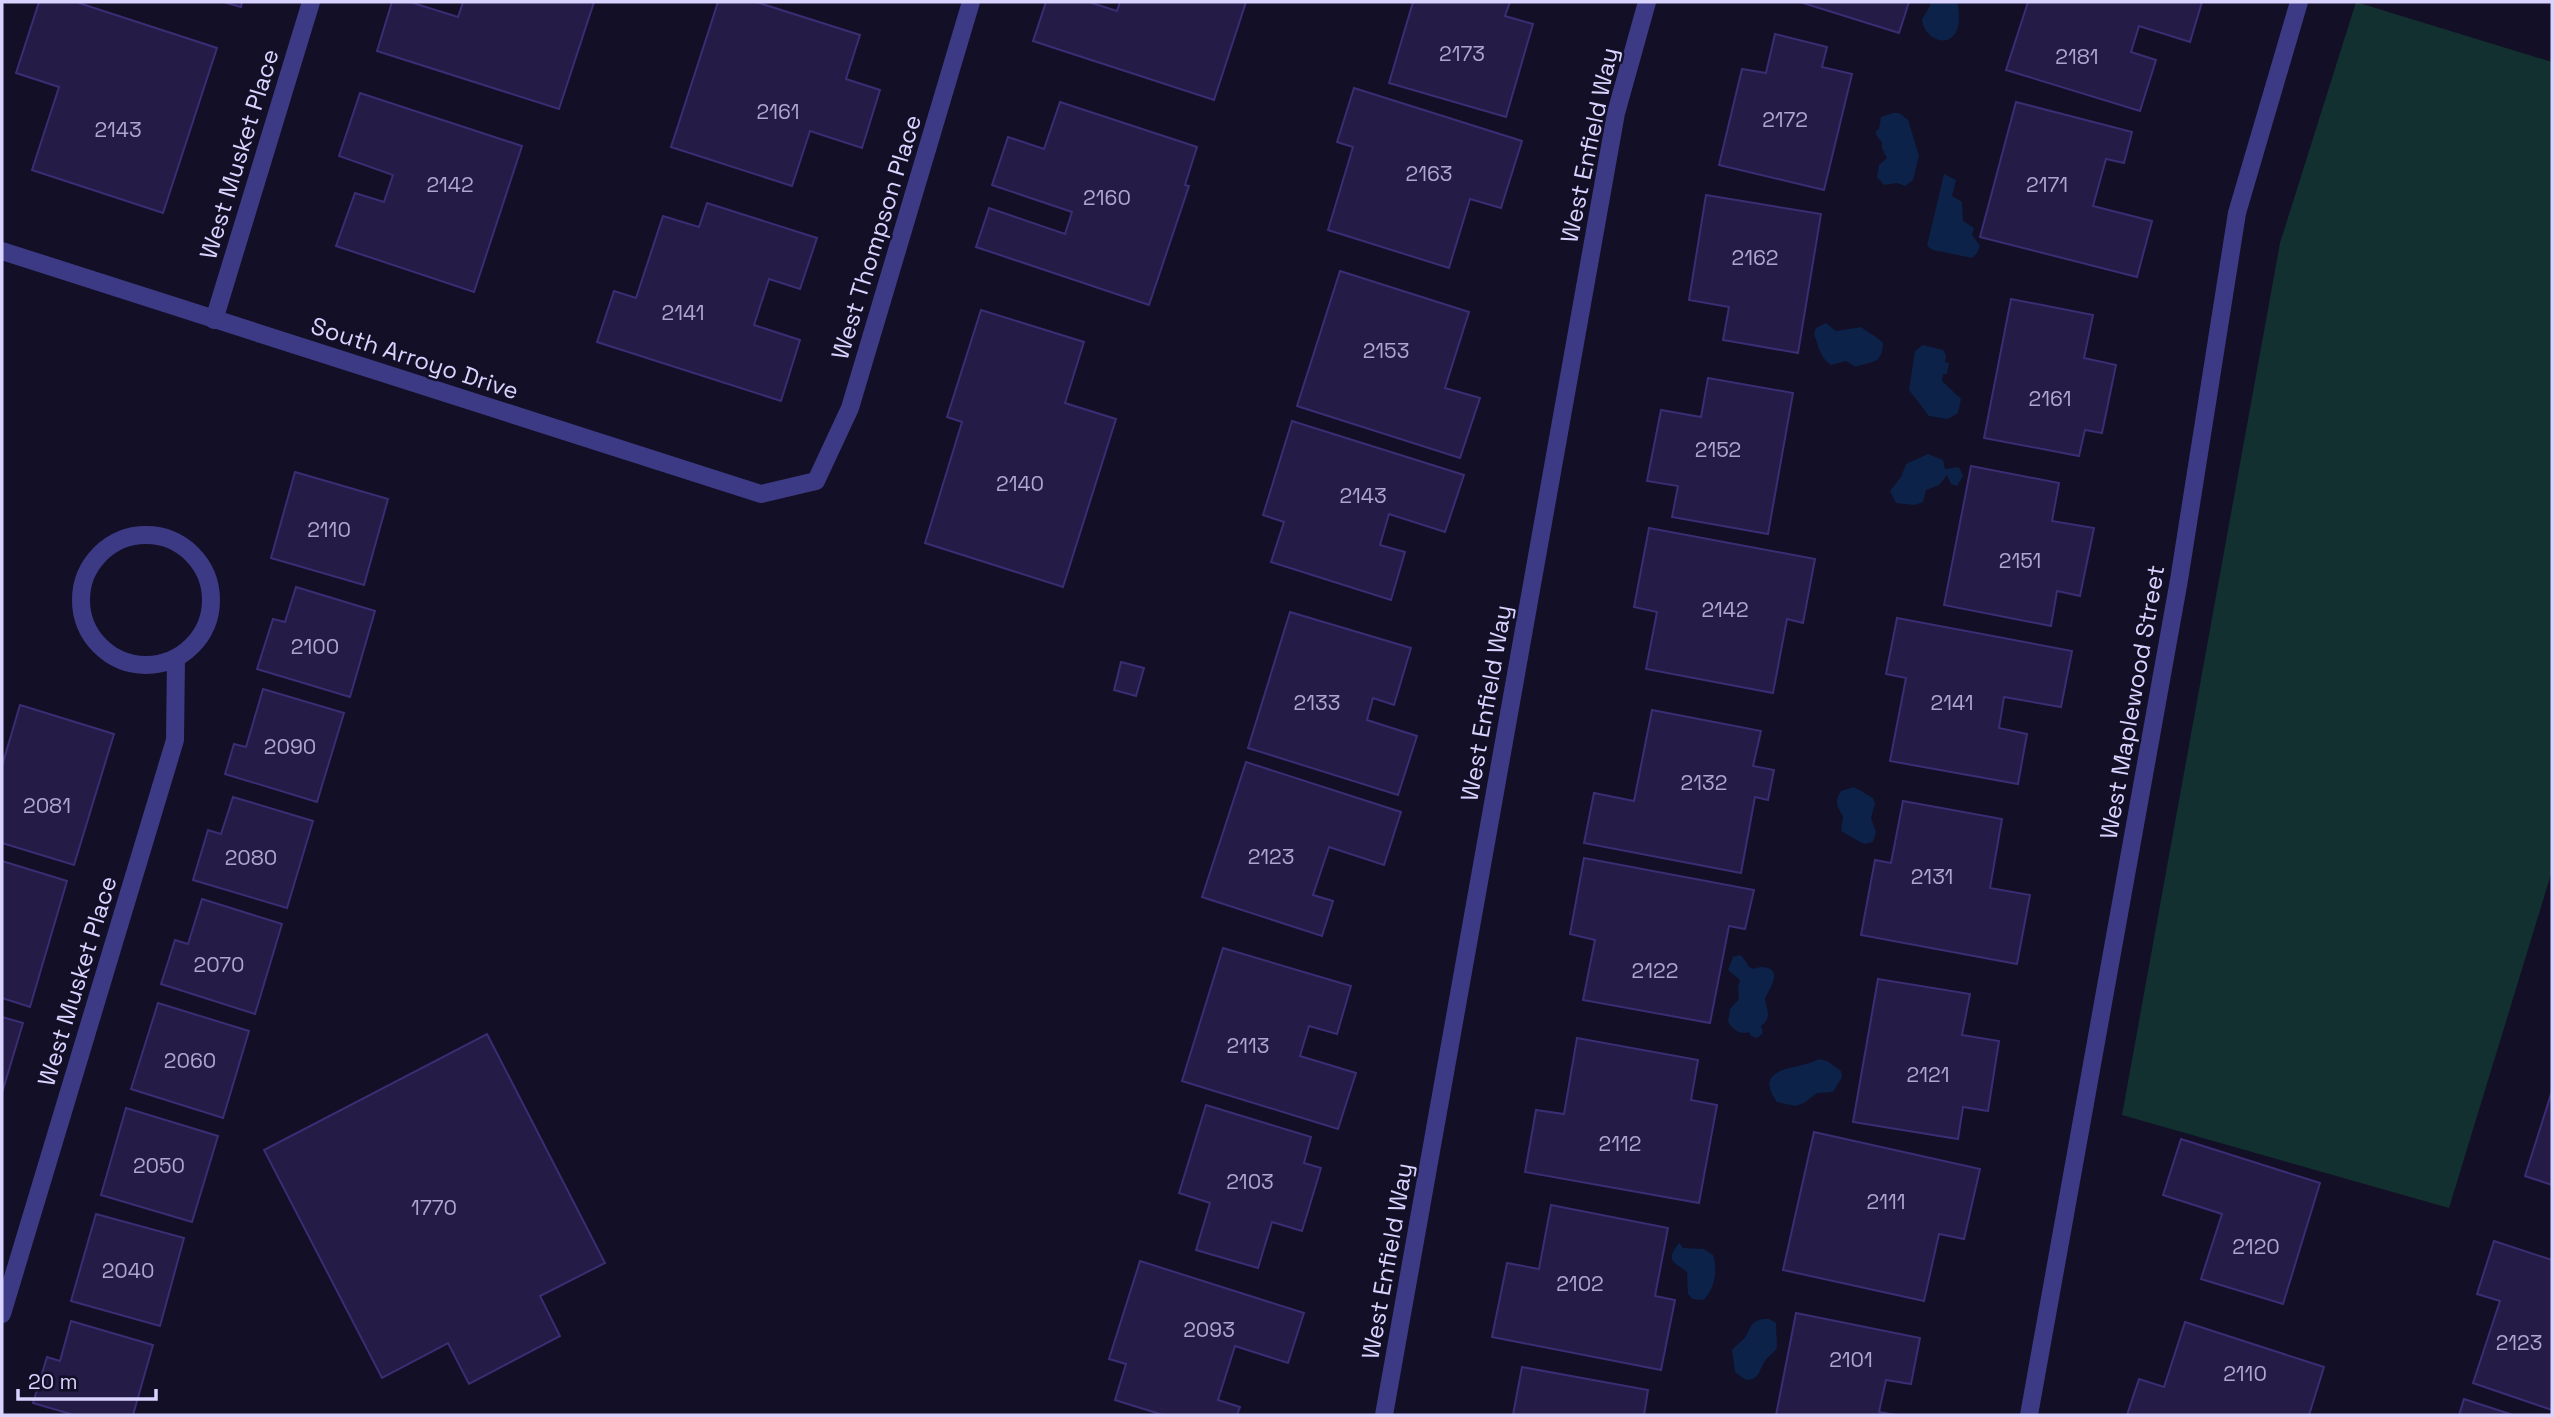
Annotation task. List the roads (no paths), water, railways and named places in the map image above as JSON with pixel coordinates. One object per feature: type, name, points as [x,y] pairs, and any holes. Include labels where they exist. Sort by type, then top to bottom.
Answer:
[{"type":"street","name":"West Musket Place","points":[[214,320],[311,2]]},
{"type":"street","name":"West Thompson Place","points":[[816,481],[850,408],[971,2]]},
{"type":"street","name":"West Enfield Way","points":[[1384,1415],[1616,113],[1647,2]]},
{"type":"street","name":"West Maplewood Street","points":[[2029,1415],[2179,580],[2237,213],[2299,2]]},
{"type":"street","name":"South Arroyo Drive","points":[[2,251],[761,494],[816,481]]},
{"type":"street","points":[[148,534],[169,539],[187,549],[201,565],[209,585],[211,607],[205,627],[193,645],[176,658],[155,664],[135,664],[114,657],[98,643],[86,625],[81,604],[84,583],[92,563],[107,548],[127,538],[148,534]]},
{"type":"street","name":"West Musket Place","points":[[2,1314],[175,740],[176,658]]},
{"type":"water","points":[[1930,2],[1958,2],[1957,30],[1948,40],[1931,36],[1923,26],[1922,19]]},
{"type":"water","points":[[1899,113],[1908,120],[1919,156],[1913,180],[1905,186],[1897,183],[1884,185],[1877,177],[1879,165],[1887,158],[1876,131],[1879,129],[1881,117]]},
{"type":"water","points":[[1944,174],[1956,180],[1952,196],[1962,202],[1963,221],[1974,228],[1972,235],[1980,246],[1972,258],[1933,250],[1927,246]]},
{"type":"water","points":[[1826,323],[1836,331],[1861,327],[1883,343],[1881,355],[1875,361],[1856,367],[1846,361],[1831,365],[1822,355],[1814,334],[1816,328]]},
{"type":"water","points":[[1923,345],[1943,350],[1946,355],[1945,362],[1949,363],[1947,374],[1943,374],[1942,381],[1961,399],[1958,413],[1948,419],[1929,416],[1909,390],[1915,351]]},
{"type":"water","points":[[1928,454],[1943,460],[1945,469],[1959,467],[1963,476],[1957,486],[1951,484],[1947,475],[1939,485],[1926,490],[1923,502],[1915,505],[1896,503],[1890,491],[1901,477],[1906,464]]},
{"type":"water","points":[[1854,787],[1873,798],[1875,803],[1871,818],[1876,832],[1873,842],[1865,844],[1841,831],[1843,816],[1837,801],[1841,791]]},
{"type":"water","points":[[1740,955],[1751,968],[1769,969],[1774,976],[1765,999],[1768,1017],[1761,1026],[1763,1033],[1757,1038],[1749,1032],[1737,1031],[1728,1022],[1730,1009],[1739,999],[1740,980],[1728,970],[1733,957]]},
{"type":"water","points":[[1819,1059],[1841,1071],[1842,1077],[1833,1092],[1817,1093],[1795,1106],[1777,1102],[1770,1090],[1770,1081],[1774,1075]]},
{"type":"water","points":[[1679,1243],[1683,1248],[1704,1249],[1713,1255],[1714,1279],[1703,1300],[1693,1299],[1688,1294],[1687,1272],[1672,1260],[1672,1254]]},
{"type":"water","points":[[1763,1319],[1776,1323],[1777,1348],[1766,1359],[1756,1377],[1746,1380],[1735,1372],[1732,1350],[1745,1338],[1754,1323]]}]
